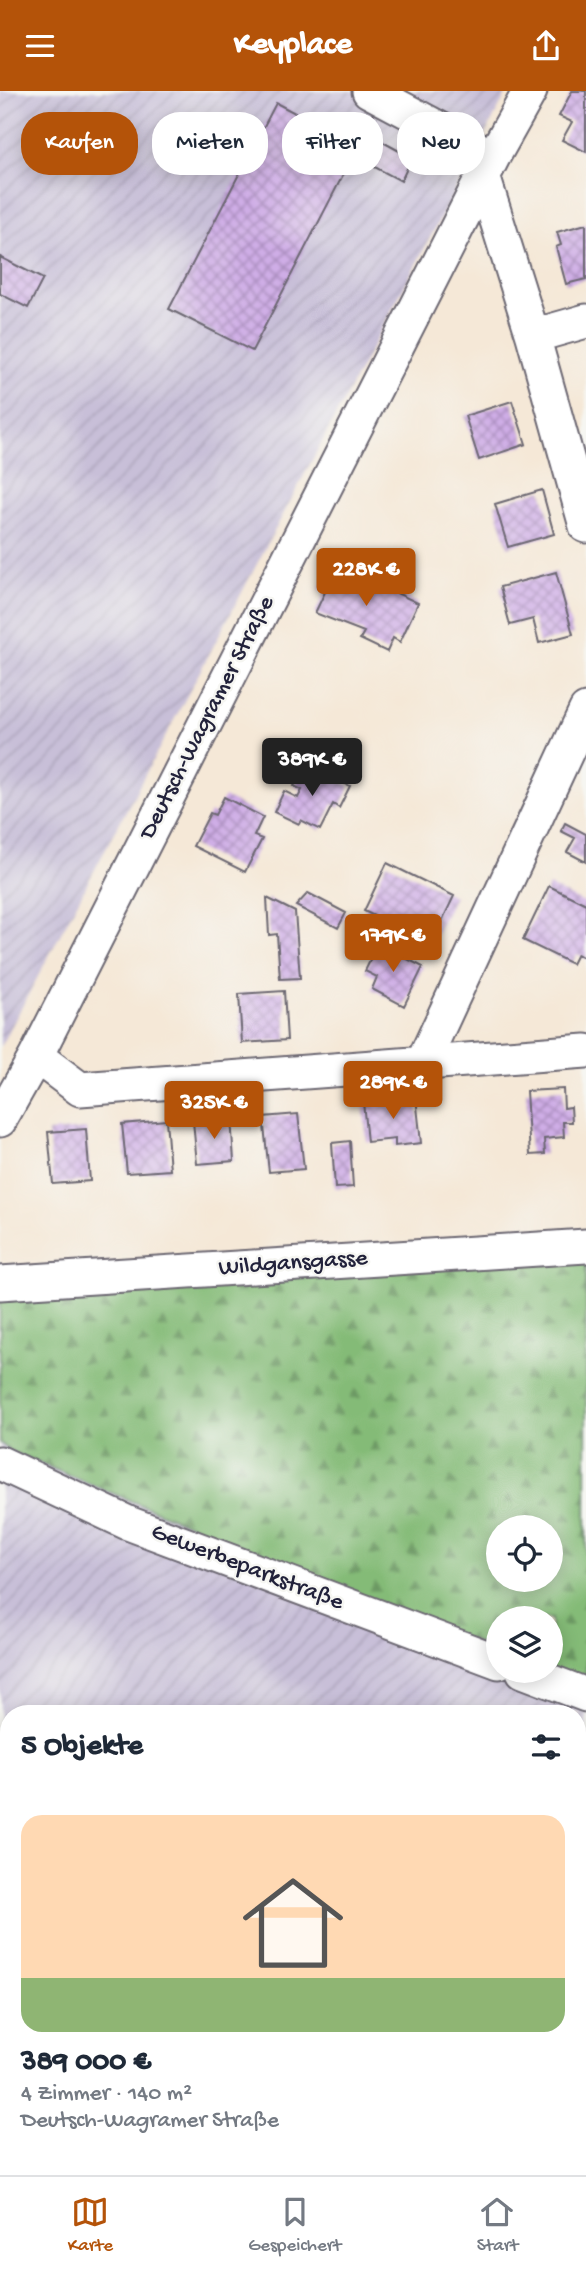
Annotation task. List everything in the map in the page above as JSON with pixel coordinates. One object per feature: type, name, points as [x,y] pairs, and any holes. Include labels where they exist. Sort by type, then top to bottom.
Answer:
[{"type":"street","points":[[369,91],[488,166],[586,526]]},
{"type":"street","name":"Deutsch-Wagramer Straße","points":[[0,1120],[36,1056],[488,166],[530,91]]},
{"type":"street","points":[[533,336],[586,321]]},
{"type":"street","points":[[422,1064],[586,710]]},
{"type":"street","points":[[36,1056],[80,1089],[586,1051]]},
{"type":"street","name":"Wildgansgasse","points":[[0,1283],[586,1246]]},
{"type":"street","name":"Gewerbeparkstraße","points":[[0,1463],[128,1523],[486,1657]]},
{"type":"street","points":[[554,1683],[586,1695]]},
{"type":"shaded area","points":[[0,91],[508,91],[485,134],[485,112],[397,112],[397,175],[463,175],[0,1048]]},
{"type":"shaded area","points":[[0,1443],[10,1451],[486,1648],[486,1683],[563,1683],[563,1677],[586,1685],[586,1705],[0,1705]]},
{"type":"green space","points":[[586,1247],[586,1685],[563,1676],[563,1606],[486,1606],[486,1647],[10,1451],[0,1443],[0,1289]]},
{"type":"building","points":[[572,91],[586,91],[586,152],[562,140],[572,122],[559,116]]},
{"type":"building","points":[[276,103],[293,112],[282,112],[282,175],[343,175],[252,351],[169,309],[239,175],[268,175],[268,118]]},
{"type":"building","points":[[383,142],[397,150],[397,175],[404,175],[401,181],[383,171]]},
{"type":"building","points":[[586,224],[586,279],[566,284],[556,247],[561,245],[557,232]]},
{"type":"building","points":[[0,257],[43,279],[28,308],[0,294]]},
{"type":"building","points":[[512,401],[526,444],[479,460],[465,416]]},
{"type":"building","points":[[542,490],[554,534],[508,547],[495,504]]},
{"type":"building","points":[[343,568],[418,603],[400,642],[393,638],[387,652],[360,639],[364,632],[315,613],[325,592],[319,589],[329,569],[340,574]]},
{"type":"building","points":[[556,572],[573,634],[539,643],[533,619],[510,625],[500,587]]},
{"type":"building","points":[[304,764],[350,786],[339,808],[333,804],[320,830],[301,820],[299,824],[274,812],[284,791],[298,798],[302,790],[294,786]]},
{"type":"building","points":[[224,797],[263,817],[254,836],[262,839],[245,872],[193,846],[210,813],[215,815]]},
{"type":"building","points":[[565,823],[586,834],[586,862],[567,852],[575,838],[561,831]]},
{"type":"building","points":[[387,863],[454,896],[431,944],[364,911]]},
{"type":"building","points":[[549,886],[586,904],[586,959],[577,954],[572,964],[523,940]]},
{"type":"building","points":[[308,893],[346,913],[338,928],[296,906]]},
{"type":"building","points":[[267,898],[295,912],[300,978],[280,979],[277,934],[269,935]]},
{"type":"building","points":[[378,944],[423,967],[404,1006],[372,989],[377,977],[365,971]]},
{"type":"building","points":[[284,991],[287,1040],[242,1043],[239,994]]},
{"type":"building","points":[[563,1089],[564,1108],[571,1107],[572,1122],[563,1122],[564,1137],[544,1139],[545,1154],[530,1155],[526,1091]]},
{"type":"building","points":[[416,1097],[421,1143],[395,1146],[395,1139],[367,1142],[363,1102]]},
{"type":"building","points":[[298,1114],[304,1169],[269,1172],[263,1117]]},
{"type":"building","points":[[231,1118],[234,1161],[197,1164],[193,1121]]},
{"type":"building","points":[[166,1120],[170,1170],[127,1173],[122,1124]]},
{"type":"building","points":[[86,1129],[90,1181],[53,1184],[48,1132]]},
{"type":"building","points":[[350,1141],[353,1187],[335,1188],[332,1143]]}]
